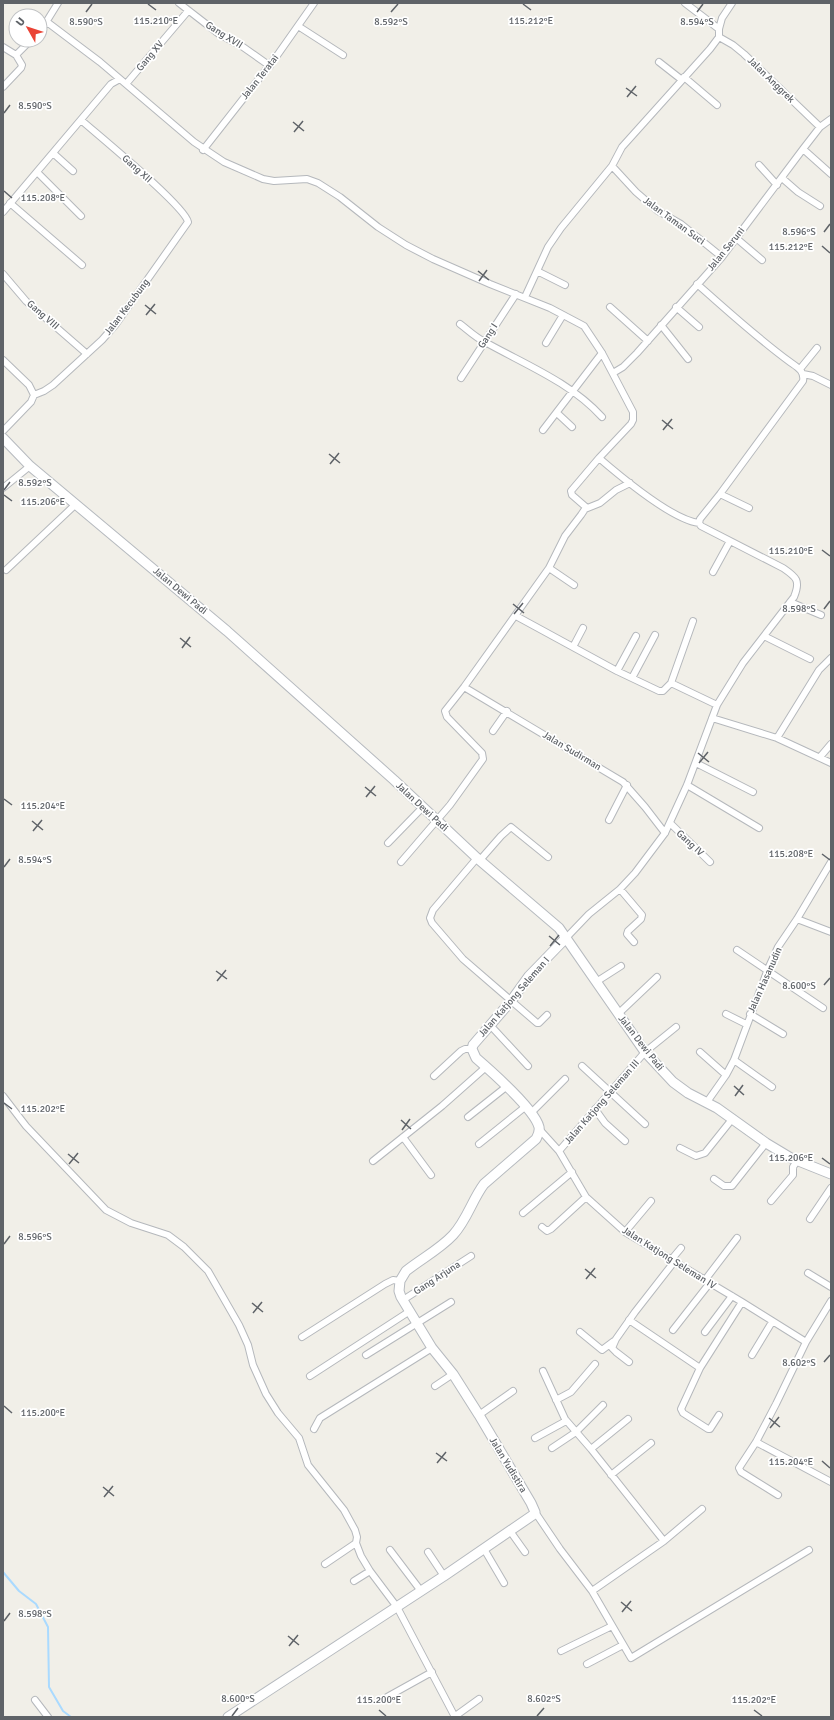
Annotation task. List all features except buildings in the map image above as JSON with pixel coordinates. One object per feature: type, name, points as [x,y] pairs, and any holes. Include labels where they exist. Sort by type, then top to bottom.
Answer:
[{"type":"street","points":[[48,20],[58,3]]},
{"type":"street","name":"Gang XVII","points":[[179,3],[219,34],[243,47],[270,66]]},
{"type":"street","name":"Jalan Teratai","points":[[204,150],[270,66],[314,3]]},
{"type":"street","points":[[685,3],[719,29]]},
{"type":"street","points":[[525,297],[548,247],[561,228],[612,166],[622,146],[719,37],[719,29],[722,18],[732,3]]},
{"type":"street","name":"Gang XV","points":[[126,84],[188,11]]},
{"type":"street","points":[[48,23],[100,62],[204,150],[224,162],[263,180],[274,181],[307,179],[318,183],[340,197],[378,227],[406,245],[432,259],[490,284],[525,297],[584,326],[602,353],[634,412],[633,420],[572,491],[572,495],[587,508]]},
{"type":"street","points":[[298,26],[343,55]]},
{"type":"street","name":"Jalan Anggrek","points":[[719,37],[733,45],[744,54],[820,127]]},
{"type":"street","points":[[3,48],[16,55],[22,65],[21,68],[3,87]]},
{"type":"street","points":[[16,55],[23,48]]},
{"type":"street","points":[[660,62],[717,105]]},
{"type":"street","points":[[82,265],[6,206],[37,172],[111,84],[120,79]]},
{"type":"street","name":"Jalan Seruni","points":[[613,373],[624,367],[722,257],[820,127],[831,119]]},
{"type":"street","name":"Gang XII","points":[[81,120],[158,187],[184,214],[188,222]]},
{"type":"street","points":[[803,149],[831,174]]},
{"type":"street","points":[[53,153],[73,171]]},
{"type":"street","points":[[759,165],[777,185]]},
{"type":"street","name":"Jalan Taman Suci","points":[[612,166],[636,192],[658,211],[681,224],[722,257]]},
{"type":"street","points":[[37,172],[81,216]]},
{"type":"street","points":[[782,178],[798,192],[820,206]]},
{"type":"street","name":"Jalan Kecubung","points":[[34,395],[53,385],[102,340],[116,324],[188,222]]},
{"type":"street","points":[[736,238],[762,260]]},
{"type":"street","points":[[537,271],[565,285]]},
{"type":"street","name":"Gang VIII","points":[[3,274],[26,301],[87,354]]},
{"type":"street","points":[[697,284],[762,342],[801,372],[831,385]]},
{"type":"street","name":"Gang I","points":[[461,378],[516,294]]},
{"type":"street","points":[[610,307],[648,341]]},
{"type":"street","points":[[676,307],[699,328]]},
{"type":"street","points":[[546,343],[563,315]]},
{"type":"street","points":[[460,324],[484,342],[532,366],[572,390],[602,417]]},
{"type":"street","points":[[661,325],[688,359]]},
{"type":"street","points":[[801,372],[817,348]]},
{"type":"street","points":[[543,430],[557,413],[572,390],[602,353]]},
{"type":"street","points":[[3,360],[29,385],[34,395],[31,402],[3,431]]},
{"type":"street","points":[[699,523],[700,519],[804,381],[801,372]]},
{"type":"street","points":[[557,413],[572,427]]},
{"type":"street","name":"Jalan Dewi Padi","points":[[3,438],[30,466],[227,631],[388,774],[422,808],[478,859],[559,928],[645,1052],[664,1073],[682,1089],[733,1118],[766,1143],[797,1161],[831,1174]]},
{"type":"street","points":[[566,938],[589,914],[620,889],[635,873],[665,833],[687,785],[712,718],[718,706],[744,663],[790,602],[798,586],[797,579],[794,576],[701,526],[699,523],[686,519],[653,500],[599,458]]},
{"type":"street","points":[[3,488],[30,466]]},
{"type":"street","points":[[401,862],[437,821],[483,759],[482,753],[445,714],[446,711],[516,616],[549,568],[565,536],[587,508],[600,503],[616,490],[630,483]]},
{"type":"street","points":[[720,494],[749,508]]},
{"type":"street","points":[[6,570],[76,504]]},
{"type":"street","points":[[713,572],[730,541]]},
{"type":"street","points":[[549,568],[574,586]]},
{"type":"street","points":[[790,602],[820,615]]},
{"type":"street","points":[[516,616],[617,671],[659,691],[663,691],[671,683],[693,621]]},
{"type":"street","points":[[573,647],[583,628]]},
{"type":"street","points":[[632,678],[655,635]]},
{"type":"street","points":[[617,671],[636,636]]},
{"type":"street","points":[[764,636],[810,659]]},
{"type":"street","points":[[777,738],[819,670],[831,658]]},
{"type":"street","points":[[671,683],[718,706]]},
{"type":"street","name":"Jalan Sudirman","points":[[464,687],[507,711],[627,786],[665,833]]},
{"type":"street","points":[[493,731],[507,711]]},
{"type":"street","points":[[712,718],[777,738],[831,763]]},
{"type":"street","points":[[820,757],[831,744]]},
{"type":"street","points":[[696,763],[753,792]]},
{"type":"street","points":[[687,785],[759,828]]},
{"type":"street","points":[[609,820],[627,786]]},
{"type":"street","points":[[388,843],[422,808]]},
{"type":"street","name":"Gang IV","points":[[670,823],[710,862]]},
{"type":"street","points":[[547,1015],[540,1023],[537,1023],[463,959],[432,923],[430,918],[433,910],[478,859],[511,827],[548,857]]},
{"type":"street","name":"Jalan Hasanudin","points":[[707,1102],[726,1075],[734,1060],[746,1024],[778,947],[797,920],[831,862]]},
{"type":"street","points":[[824,874],[831,878]]},
{"type":"street","points":[[620,889],[642,915],[641,919],[628,931],[627,934],[634,942]]},
{"type":"street","points":[[797,920],[831,932]]},
{"type":"street","name":"Jalan Katjong Seleman I","points":[[472,1049],[473,1045],[511,1001],[529,976],[566,938]]},
{"type":"street","points":[[737,950],[768,969],[823,1008]]},
{"type":"street","points":[[596,982],[621,966]]},
{"type":"street","points":[[618,1014],[656,977]]},
{"type":"street","points":[[726,1014],[746,1024]]},
{"type":"street","points":[[750,1014],[783,1034]]},
{"type":"street","points":[[490,1025],[528,1066]]},
{"type":"street","name":"Jalan Katjong Seleman III","points":[[559,1151],[645,1052],[676,1027]]},
{"type":"street","points":[[302,1337],[385,1284],[393,1280],[400,1281],[406,1272],[453,1234],[467,1215],[478,1192],[484,1184],[536,1139],[540,1130],[528,1110],[506,1086],[476,1058],[472,1049],[465,1049],[461,1051],[434,1076]]},
{"type":"street","points":[[700,1052],[726,1075]]},
{"type":"street","points":[[734,1060],[772,1087]]},
{"type":"street","points":[[582,1066],[645,1124]]},
{"type":"street","points":[[373,1161],[442,1106],[486,1067]]},
{"type":"street","points":[[479,1144],[528,1110],[565,1079]]},
{"type":"street","points":[[468,1117],[506,1086]]},
{"type":"street","points":[[3,1096],[26,1126],[106,1210],[132,1223],[168,1235],[184,1247],[208,1271],[240,1324],[248,1345],[253,1365],[266,1394],[278,1413],[299,1438],[308,1465],[344,1510],[355,1530],[357,1537],[356,1543],[370,1571],[397,1607],[455,1717],[479,1699]]},
{"type":"street","points":[[595,1108],[605,1123],[625,1141]]},
{"type":"street","points":[[680,1148],[696,1156],[705,1153],[733,1118]]},
{"type":"street","name":"Jalan Katjong Seleman IV","points":[[540,1130],[559,1151],[586,1197],[625,1232],[806,1342]]},
{"type":"street","points":[[403,1137],[431,1175]]},
{"type":"street","points":[[714,1179],[724,1186],[732,1186],[766,1143]]},
{"type":"street","points":[[771,1201],[792,1175],[793,1167],[797,1161]]},
{"type":"street","points":[[523,1213],[572,1172]]},
{"type":"street","points":[[810,1219],[831,1188]]},
{"type":"street","points":[[542,1228],[547,1231],[551,1229],[586,1197]]},
{"type":"street","points":[[625,1232],[651,1201]]},
{"type":"street","points":[[673,1330],[737,1238]]},
{"type":"street","points":[[629,1362],[612,1348],[639,1305],[673,1261],[681,1248]]},
{"type":"street","name":"Gang Arjuna","points":[[403,1300],[471,1256]]},
{"type":"street","points":[[808,1273],[831,1287]]},
{"type":"street","name":"Jalan Yudistira","points":[[400,1281],[399,1291],[403,1300],[432,1348],[452,1374],[479,1415],[535,1512]]},
{"type":"street","points":[[705,1332],[732,1296]]},
{"type":"street","points":[[366,1355],[450,1302]]},
{"type":"street","points":[[719,1415],[710,1429],[708,1429],[682,1411],[700,1368],[742,1302]]},
{"type":"street","points":[[778,1495],[739,1470],[739,1468],[756,1442],[806,1342],[831,1302]]},
{"type":"street","points":[[310,1376],[410,1311]]},
{"type":"street","points":[[630,1320],[700,1368]]},
{"type":"street","points":[[752,1355],[772,1322]]},
{"type":"street","points":[[580,1332],[602,1350],[616,1340]]},
{"type":"street","points":[[314,1429],[320,1418],[432,1348]]},
{"type":"street","points":[[556,1400],[571,1392],[595,1364]]},
{"type":"street","points":[[544,1371],[566,1421],[591,1449],[664,1541]]},
{"type":"street","points":[[435,1386],[452,1374]]},
{"type":"street","points":[[479,1415],[513,1391]]},
{"type":"street","points":[[552,1448],[576,1432],[603,1405]]},
{"type":"street","points":[[591,1449],[628,1419]]},
{"type":"street","points":[[535,1438],[566,1421]]},
{"type":"street","points":[[756,1442],[831,1482]]},
{"type":"street","points":[[611,1475],[651,1443]]},
{"type":"street","points":[[592,1591],[664,1541],[702,1509]]},
{"type":"street","points":[[228,1717],[421,1592],[531,1518],[535,1512],[560,1549],[592,1591],[629,1656],[633,1658],[809,1550]]},
{"type":"street","points":[[510,1532],[525,1552]]},
{"type":"street","points":[[325,1564],[356,1543]]},
{"type":"street","points":[[484,1549],[504,1583]]},
{"type":"street","points":[[390,1550],[421,1592]]},
{"type":"street","points":[[428,1552],[444,1576]]},
{"type":"street","points":[[354,1581],[370,1571]]},
{"type":"street","points":[[561,1651],[612,1626]]},
{"type":"street","points":[[587,1664],[623,1645]]},
{"type":"street","points":[[387,1697],[432,1672]]},
{"type":"street","points":[[35,1700],[48,1717]]},
{"type":"waterway","points":[[3,1572],[19,1591],[36,1604],[48,1627],[49,1687],[63,1711],[71,1717]]}]
